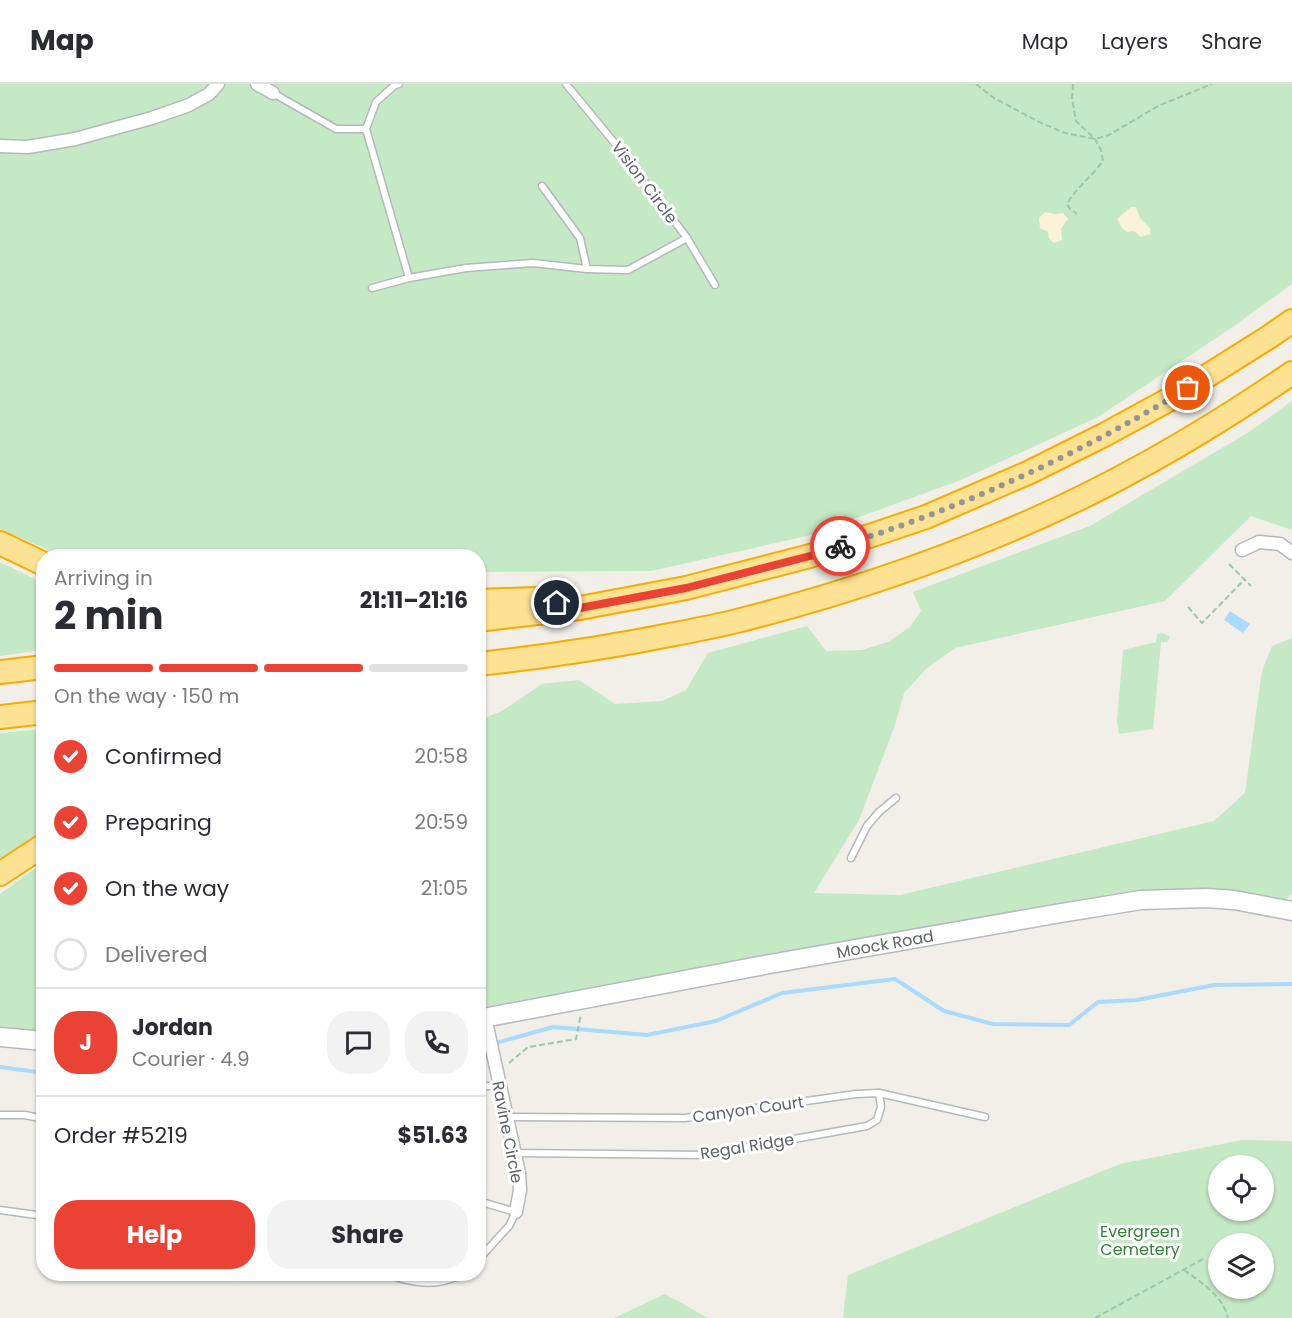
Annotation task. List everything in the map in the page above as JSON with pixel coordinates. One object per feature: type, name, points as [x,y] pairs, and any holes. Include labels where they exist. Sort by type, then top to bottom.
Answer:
[{"type":"highway","points":[[486,619],[580,608],[686,588],[810,556],[959,504],[1030,472],[1162,404],[1292,321]]},
{"type":"highway","points":[[486,663],[604,647],[735,622],[808,602],[921,565],[1004,533],[1064,506],[1203,431],[1292,374]]},
{"type":"highway","points":[[0,543],[36,560]]},
{"type":"highway","points":[[486,601],[534,599],[580,608]]},
{"type":"highway","points":[[486,667],[503,662]]},
{"type":"highway","points":[[0,672],[36,668]]},
{"type":"highway","points":[[0,717],[36,713]]},
{"type":"highway","points":[[0,874],[36,850]]},
{"type":"main road","name":"Moock Road","points":[[486,1023],[741,969],[1141,900],[1206,898],[1234,900],[1292,911]]},
{"type":"main road","points":[[0,1037],[36,1040]]},
{"type":"street","points":[[0,146],[28,147],[75,139],[152,118],[189,105],[208,94],[218,84]]},
{"type":"street","points":[[257,84],[273,93]]},
{"type":"street","points":[[1242,550],[1259,542],[1280,544],[1292,553]]},
{"type":"street","name":"Ravine Circle","points":[[486,1031],[519,1173],[520,1190],[516,1212]]},
{"type":"lane","points":[[399,84],[376,102],[366,129],[409,278]]},
{"type":"lane","name":"Vision Circle","points":[[566,84],[622,152],[687,238],[715,285]]},
{"type":"lane","points":[[273,93],[336,129],[366,129]]},
{"type":"lane","points":[[542,186],[580,238],[586,269]]},
{"type":"lane","points":[[372,288],[409,278],[466,268],[533,263],[586,269],[628,270],[687,238]]},
{"type":"lane","points":[[851,858],[867,826],[896,798]]},
{"type":"lane","points":[[486,1086],[499,1085]]},
{"type":"lane","name":"Canyon Court","points":[[507,1117],[685,1118],[856,1094],[879,1093],[985,1117]]},
{"type":"lane","name":"Regal Ridge","points":[[515,1153],[704,1155],[867,1126],[877,1120],[881,1107],[879,1093]]},
{"type":"lane","points":[[0,1115],[36,1117]]},
{"type":"lane","name":"Ravine Circle","points":[[486,1203],[516,1212],[509,1226],[486,1251]]},
{"type":"lane","points":[[0,1210],[36,1215]]},
{"type":"lane","points":[[407,1281],[425,1283],[444,1281]]},
{"type":"path","points":[[976,84],[994,98],[1039,122],[1065,133],[1095,139],[1109,135],[1158,106],[1212,84]]},
{"type":"path","points":[[1073,84],[1072,99],[1076,120],[1095,139],[1101,150],[1103,161],[1067,204],[1077,214]]},
{"type":"path","points":[[1230,564],[1251,586]]},
{"type":"path","points":[[1188,607],[1202,623],[1245,579]]},
{"type":"path","points":[[499,1085],[507,1065],[528,1047],[576,1040],[580,1019]]},
{"type":"path","points":[[1095,1318],[1102,1317],[1203,1259]]},
{"type":"path","points":[[1184,1270],[1215,1294],[1227,1312],[1228,1318]]},
{"type":"green space","points":[[0,84],[1292,84],[1292,284],[1234,326],[1098,417],[961,480],[807,536],[651,571],[486,572],[486,549],[46,549],[0,529]]},
{"type":"green space","points":[[1292,401],[1292,530],[1251,516],[1165,601],[955,648],[926,669],[904,693],[895,725],[859,820],[814,893],[900,895],[1214,821],[1245,793],[1262,671],[1272,646],[1292,638],[1292,893],[1286,900],[1275,901],[1231,891],[1172,892],[867,940],[486,1008],[486,717],[502,711],[542,684],[579,680],[615,704],[662,701],[686,690],[708,653],[807,626],[826,651],[862,650],[888,642],[910,627],[921,611],[913,592],[1090,526],[1249,432]]},
{"type":"green space","points":[[0,562],[36,580],[36,651],[0,656]]},
{"type":"green space","points":[[1160,633],[1170,637],[1167,642],[1161,642],[1153,729],[1119,734],[1117,721],[1123,650],[1156,642],[1157,635]]},
{"type":"green space","points":[[36,730],[36,839],[0,862],[0,733]]},
{"type":"green space","points":[[36,868],[36,1033],[0,1029],[0,894]]},
{"type":"green space","name":"Evergreen Cemetery","points":[[1242,1140],[1292,1141],[1292,1318],[843,1318],[848,1275],[1120,1164]]},
{"type":"green space","points":[[665,1294],[708,1318],[614,1318]]},
{"type":"sand","points":[[1131,207],[1136,207],[1140,218],[1150,228],[1150,234],[1141,237],[1134,231],[1127,232],[1122,228],[1117,219]]},
{"type":"sand","points":[[1045,212],[1063,213],[1068,219],[1061,229],[1062,240],[1054,243],[1049,238],[1048,232],[1040,228],[1039,218]]},
{"type":"water","points":[[1230,611],[1250,624],[1243,633],[1224,620]]},
{"type":"waterway","points":[[486,1046],[553,1027],[647,1035],[716,1021],[782,993],[895,979],[944,1011],[993,1024],[1069,1025],[1098,1002],[1137,1000],[1214,985],[1292,984]]},
{"type":"waterway","points":[[0,1067],[36,1072]]},
{"type":"way so far","points":[[840,546],[959,504],[1030,472],[1104,435],[1188,388]]},
{"type":"route","points":[[557,603],[580,608],[686,588],[840,546]]}]
